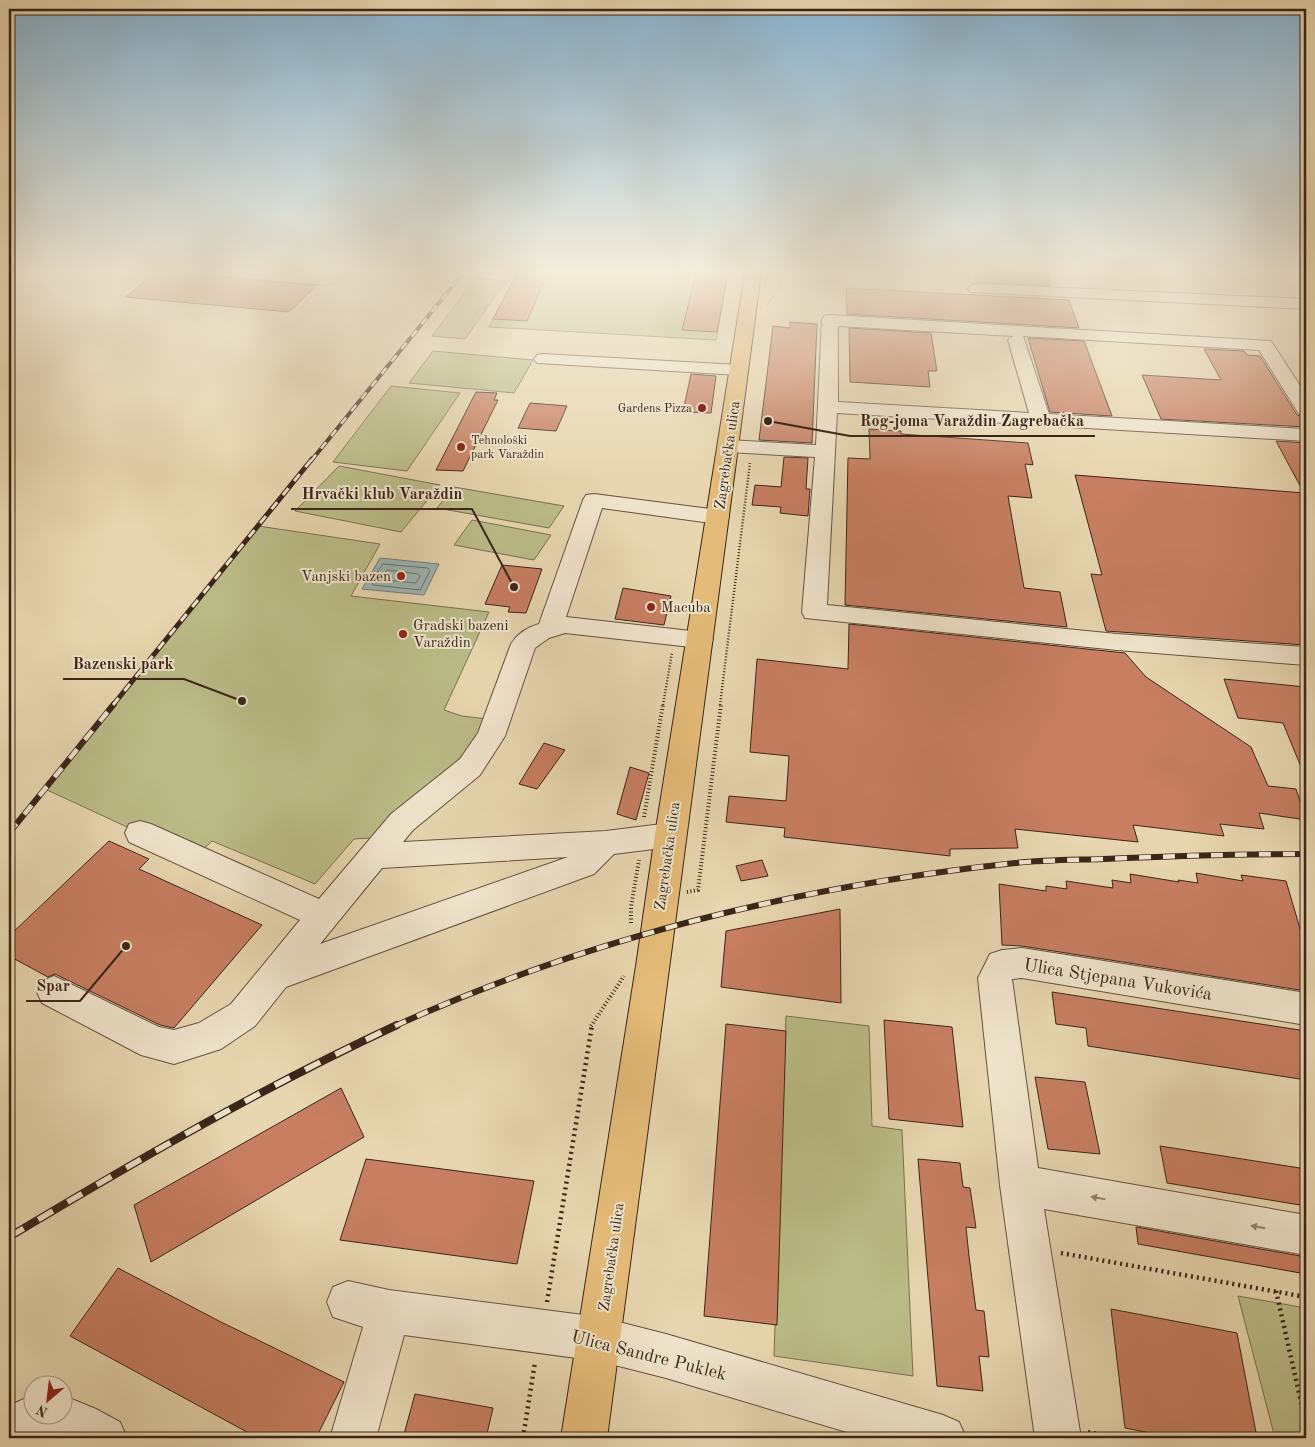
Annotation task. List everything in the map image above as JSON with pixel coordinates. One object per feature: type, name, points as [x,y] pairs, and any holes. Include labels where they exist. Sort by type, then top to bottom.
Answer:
[{"type":"main road","name":"Zagrebačka ulica","points":[[584,1438],[599,1339],[657,829],[700,640],[744,341]]},
{"type":"street","points":[[830,341],[826,452],[814,612],[1117,642],[1306,656]]},
{"type":"street","points":[[1017,341],[1041,420]]},
{"type":"street","points":[[1263,341],[1306,410]]},
{"type":"street","points":[[543,359],[739,370]]},
{"type":"street","points":[[828,407],[1306,436]]},
{"type":"street","points":[[728,446],[826,452]]},
{"type":"street","points":[[550,628],[594,500],[718,517]]},
{"type":"street","points":[[54,992],[154,1043],[174,1047],[208,1037],[243,1015],[402,822],[470,767],[490,736],[524,644],[530,638],[550,628],[577,625],[700,640]]},
{"type":"street","points":[[373,856],[606,843],[657,829]]},
{"type":"street","points":[[140,834],[324,916]]},
{"type":"street","points":[[274,976],[584,865],[606,843]]},
{"type":"street","name":"Ulica Stjepana Vukovića","points":[[1058,1438],[1020,1185],[996,978],[1002,965],[1022,963],[1306,1009]]},
{"type":"street","points":[[1020,1185],[1306,1235]]},
{"type":"street","name":"Ulica Sandre Puklek","points":[[348,1302],[389,1311],[599,1339],[676,1359],[943,1438]]},
{"type":"street","points":[[353,1438],[389,1311]]},
{"type":"street","points":[[9,1435],[30,1419],[47,1415],[64,1417],[104,1438]]},
{"type":"path","points":[[680,893],[698,890],[752,447]]},
{"type":"path","points":[[657,829],[672,654]]},
{"type":"path","points":[[631,907],[639,861]]},
{"type":"path","points":[[545,1312],[591,1026],[626,974]]},
{"type":"path","points":[[1029,1247],[1306,1297]]},
{"type":"path","points":[[1276,1291],[1306,1424]]},
{"type":"path","points":[[523,1438],[536,1359]]},
{"type":"green space","points":[[433,351],[533,360],[514,393],[409,383]]},
{"type":"green space","points":[[391,386],[460,393],[407,471],[333,462]]},
{"type":"green space","points":[[339,466],[440,485],[401,532],[295,511]]},
{"type":"green space","points":[[454,487],[564,506],[549,528],[437,508]]},
{"type":"green space","points":[[472,520],[551,535],[534,560],[454,545]]},
{"type":"green space","points":[[258,526],[380,544],[351,596],[489,612],[444,710],[462,716],[496,720],[389,837],[354,839],[315,884],[212,841],[194,858],[45,789]]},
{"type":"green space","points":[[786,1016],[869,1026],[872,1126],[902,1130],[913,1376],[774,1356]]},
{"type":"green space","points":[[1238,1296],[1306,1308],[1306,1438],[1275,1438]]},
{"type":"water","name":"Vanjski bazen","points":[[380,558],[439,564],[424,595],[362,589]]},
{"type":"building","points":[[771,341],[816,341],[812,443],[759,440]]},
{"type":"building","points":[[849,341],[932,341],[937,371],[928,371],[930,387],[850,382]]},
{"type":"building","points":[[1029,341],[1084,341],[1112,416],[1050,412]]},
{"type":"building","points":[[1204,349],[1244,351],[1247,355],[1260,356],[1297,415],[1306,418],[1306,427],[1161,419],[1142,375],[1221,380]]},
{"type":"building","points":[[691,374],[716,376],[711,413],[683,412]]},
{"type":"building","name":"Tehnološki park Varaždin","points":[[476,392],[497,393],[494,400],[498,400],[463,471],[436,470]]},
{"type":"building","points":[[530,403],[567,406],[556,431],[518,428]]},
{"type":"building","points":[[869,429],[901,431],[901,434],[1028,443],[1033,465],[1025,464],[1032,498],[1008,496],[1024,588],[1060,592],[1067,627],[845,605],[848,458],[870,459]]},
{"type":"building","points":[[1276,441],[1306,443],[1306,645],[1106,631],[1091,574],[1102,575],[1075,475],[1304,493]]},
{"type":"building","points":[[784,457],[808,458],[806,489],[810,489],[808,516],[780,513],[781,507],[752,505],[755,485],[781,487]]},
{"type":"building","points":[[502,565],[542,569],[526,613],[508,612],[510,607],[485,604]]},
{"type":"building","points":[[623,588],[671,596],[664,625],[615,619]]},
{"type":"building","points":[[849,624],[1125,653],[1146,677],[1251,747],[1268,786],[1296,789],[1306,820],[1259,813],[1264,829],[1220,824],[1224,836],[1133,825],[1138,842],[1015,829],[1018,848],[950,849],[950,856],[784,837],[785,828],[726,822],[729,796],[786,801],[789,756],[750,752],[757,659],[848,669]]},
{"type":"building","points":[[1224,679],[1306,687],[1306,779],[1283,723],[1238,718]]},
{"type":"building","points":[[544,743],[565,750],[537,789],[519,784]]},
{"type":"building","points":[[630,767],[649,773],[636,820],[617,814]]},
{"type":"building","points":[[109,841],[149,859],[139,869],[262,925],[174,1028],[160,1025],[55,974],[48,977],[9,956],[9,936]]},
{"type":"building","points":[[762,860],[768,876],[741,881],[736,866]]},
{"type":"building","points":[[1196,873],[1243,881],[1241,875],[1286,881],[1306,949],[1306,991],[1022,946],[1002,945],[999,884],[1046,891],[1046,886],[1067,889],[1066,881],[1113,888],[1112,880],[1131,883],[1130,874],[1179,882],[1178,880],[1198,883]]},
{"type":"building","points":[[840,909],[841,1003],[721,987],[726,931]]},
{"type":"building","points":[[1052,992],[1306,1031],[1306,1080],[1088,1046],[1086,1028],[1056,1024]]},
{"type":"building","points":[[884,1020],[952,1027],[963,1127],[889,1119]]},
{"type":"building","points":[[726,1024],[786,1031],[777,1325],[704,1316]]},
{"type":"building","points":[[1035,1077],[1085,1082],[1100,1154],[1048,1149]]},
{"type":"building","points":[[341,1088],[364,1137],[151,1262],[134,1205]]},
{"type":"building","points":[[1160,1146],[1306,1169],[1306,1206],[1167,1183]]},
{"type":"building","points":[[366,1159],[534,1181],[517,1264],[340,1240]]},
{"type":"building","points":[[918,1159],[960,1163],[963,1187],[970,1188],[976,1228],[966,1227],[969,1256],[976,1310],[984,1311],[989,1357],[979,1356],[983,1391],[937,1386]]},
{"type":"building","points":[[1136,1227],[1306,1257],[1306,1274],[1138,1244]]},
{"type":"building","points":[[118,1268],[219,1321],[344,1382],[316,1438],[258,1438],[70,1336]]},
{"type":"building","points":[[1111,1309],[1237,1333],[1257,1438],[1175,1438],[1125,1428]]},
{"type":"building","points":[[415,1394],[493,1408],[486,1438],[403,1438]]},
{"type":"railway","points":[[311,461],[408,341]]},
{"type":"railway","points":[[113,705],[312,459]]},
{"type":"railway","points":[[9,833],[114,704]]},
{"type":"railway","points":[[395,1026],[469,994],[544,966],[620,941],[776,901],[855,886],[935,873],[1026,862],[1205,855],[1306,854]]},
{"type":"railway","points":[[9,1237],[249,1099],[397,1025]]},
{"type":"place","name":"Gardens Pizza","points":[[702,408]]},
{"type":"place","name":"Rog-joma Varaždin Zagrebačka","points":[[768,421]]},
{"type":"place","name":"Tehnološki park Varaždin","points":[[461,447]]},
{"type":"place","name":"Vanjski bazen","points":[[401,576]]},
{"type":"place","name":"Hrvački klub Varaždin","points":[[514,587]]},
{"type":"place","name":"Macuba","points":[[651,607]]},
{"type":"place","name":"Gradski bazeni Varaždin","points":[[403,634]]},
{"type":"place","name":"Bazenski park","points":[[242,701]]},
{"type":"place","name":"Spar","points":[[126,946]]}]
